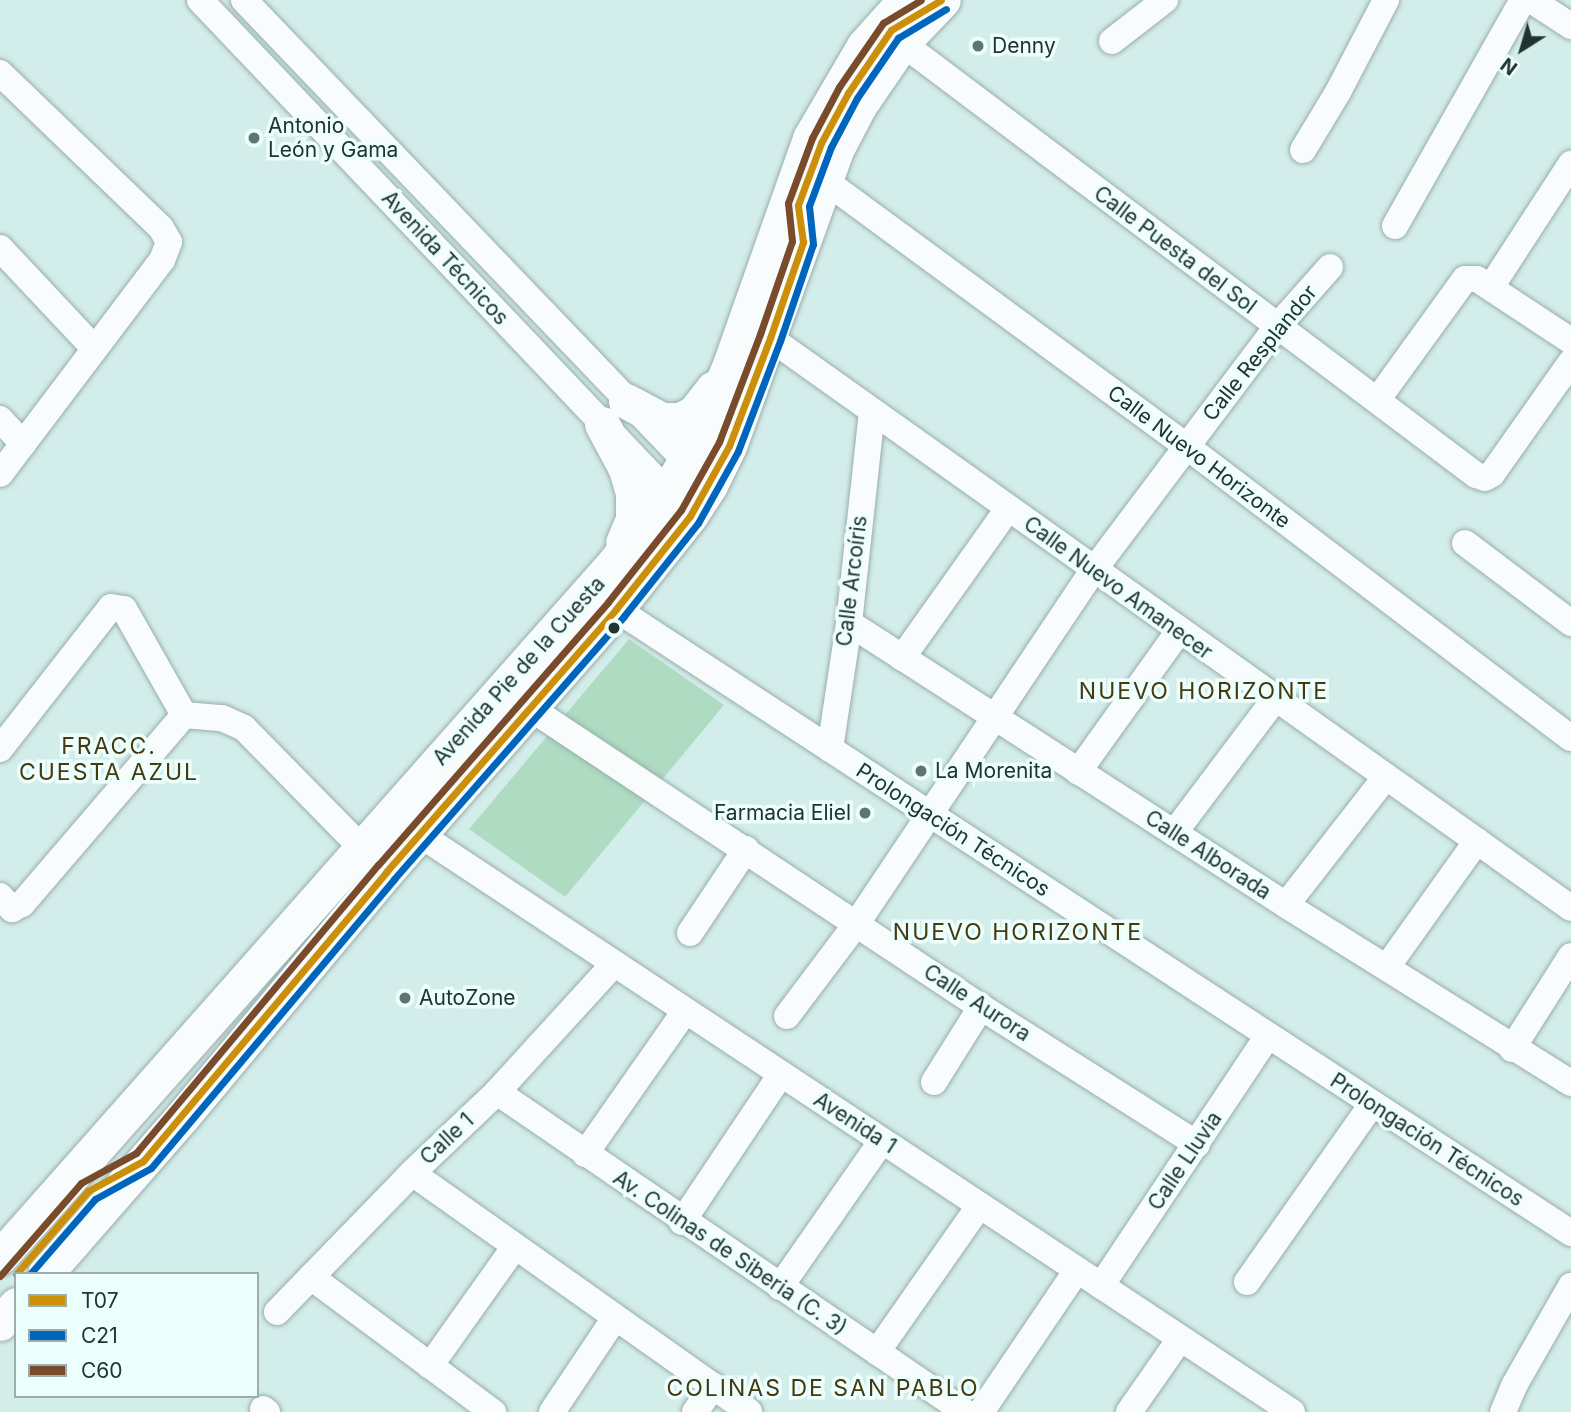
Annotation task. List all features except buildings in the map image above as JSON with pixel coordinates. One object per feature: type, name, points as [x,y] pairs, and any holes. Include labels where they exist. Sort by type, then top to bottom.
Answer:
[{"type":"main road","name":"Avenida Pie de la Cuesta","points":[[47,1272],[419,834],[615,609],[688,489],[810,138],[864,46],[905,0]]},
{"type":"main road","name":"Avenida Pie de la Cuesta","points":[[0,1257],[616,561],[729,446],[770,338],[824,180],[859,106],[902,44],[943,0]]},
{"type":"main road","points":[[616,561],[632,519],[632,493],[614,413],[680,420],[694,413],[728,370]]},
{"type":"main road","points":[[0,1323],[14,1308]]},
{"type":"street","name":"Avenida Técnicos","points":[[200,0],[688,489]]},
{"type":"street","name":"Avenida Técnicos","points":[[244,0],[314,73],[614,413]]},
{"type":"street","points":[[1112,41],[1164,0]]},
{"type":"street","points":[[1303,150],[1338,92],[1386,0]]},
{"type":"street","points":[[1395,226],[1523,0]]},
{"type":"street","points":[[1531,0],[1571,26]]},
{"type":"street","name":"Calle Puesta del Sol","points":[[902,44],[1476,475],[1485,478],[1492,474],[1571,362]]},
{"type":"street","points":[[0,73],[161,228],[169,242],[162,260],[0,474]]},
{"type":"street","points":[[291,94],[314,73]]},
{"type":"street","name":"Calle Nuevo Horizonte","points":[[824,180],[1186,446],[1571,738]]},
{"type":"street","points":[[1491,287],[1567,181]]},
{"type":"street","points":[[0,248],[94,348]]},
{"type":"street","name":"Calle Resplandor","points":[[787,1016],[857,923],[1093,570],[1278,327],[1331,267]]},
{"type":"street","points":[[1378,399],[1465,279],[1477,279],[1491,287],[1571,341]]},
{"type":"street","name":"Calle Nuevo Amanecer","points":[[770,338],[1571,908]]},
{"type":"street","name":"Calle Arcoíris","points":[[830,749],[849,623],[872,412]]},
{"type":"street","points":[[0,419],[23,444]]},
{"type":"street","points":[[902,657],[1008,509]]},
{"type":"street","points":[[1465,543],[1567,612]]},
{"type":"street","points":[[0,749],[111,607],[124,609],[184,715]]},
{"type":"street","name":"Prolongación Técnicos","points":[[615,609],[1571,1233]]},
{"type":"street","name":"Calle Alborada","points":[[849,623],[1512,1049],[1571,1083]]},
{"type":"street","points":[[1079,772],[1179,631]]},
{"type":"street","points":[[1174,833],[1275,699]]},
{"type":"street","name":"Calle Aurora","points":[[530,708],[655,788],[981,1007],[1198,1144]]},
{"type":"street","points":[[184,715],[222,718],[244,728],[362,848]]},
{"type":"street","points":[[6,903],[22,904],[184,715]]},
{"type":"street","points":[[1286,905],[1385,778]]},
{"type":"street","name":"Avenida 1","points":[[419,834],[1180,1339],[1264,1405],[1292,1412]]},
{"type":"street","points":[[1387,967],[1477,841]]},
{"type":"street","points":[[691,933],[746,849]]},
{"type":"street","points":[[1512,1049],[1571,956]]},
{"type":"street","name":"Calle 1","points":[[277,1312],[412,1173],[497,1092],[614,964]]},
{"type":"street","points":[[933,1082],[981,1007]]},
{"type":"street","points":[[585,1154],[685,1011]]},
{"type":"street","name":"Calle Lluvia","points":[[1101,1286],[1268,1036]]},
{"type":"street","points":[[682,1222],[781,1074]]},
{"type":"street","name":"Av. Colinas de Siberia (C. 3)","points":[[497,1092],[682,1222],[965,1412]]},
{"type":"street","points":[[1247,1282],[1372,1104]]},
{"type":"street","points":[[780,1287],[882,1141]]},
{"type":"street","points":[[412,1173],[514,1248],[749,1412]]},
{"type":"street","points":[[877,1352],[980,1205]]},
{"type":"street","points":[[430,1366],[514,1248]]},
{"type":"street","points":[[981,1412],[1077,1270]]},
{"type":"street","points":[[312,1277],[493,1412]]},
{"type":"street","points":[[1503,1412],[1515,1384],[1571,1286]]},
{"type":"street","points":[[552,1412],[614,1318]]},
{"type":"street","points":[[1129,1412],[1180,1339]]},
{"type":"street","points":[[695,1412],[712,1387]]},
{"type":"green space","points":[[629,639],[724,705],[565,897],[469,829]]},
{"type":"transit line","name":"C60","points":[[0,1276],[81,1183],[136,1153],[378,865],[608,602],[681,510],[719,442],[760,334],[792,241],[788,203],[812,138],[839,87],[883,23],[921,0]]},
{"type":"transit line","name":"T07","points":[[18,1272],[88,1191],[143,1161],[386,872],[616,609],[690,516],[729,446],[770,338],[803,242],[798,205],[821,143],[848,93],[891,30],[941,0]]},
{"type":"transit line","name":"C21","points":[[32,1272],[95,1199],[151,1168],[394,879],[624,616],[698,523],[738,451],[780,341],[813,244],[809,206],[831,147],[857,98],[898,38],[946,9]]},
{"type":"place","name":"Denny","points":[[978,46]]},
{"type":"place","name":"Antonio León y Gama","points":[[254,138]]},
{"type":"place","name":"La Morenita","points":[[921,771]]},
{"type":"place","name":"Farmacia Eliel","points":[[865,813]]},
{"type":"place","name":"AutoZone","points":[[405,998]]},
{"type":"district","name":"NUEVO HORIZONTE","points":[[1204,691]]},
{"type":"district","name":"FRACC. CUESTA AZUL","points":[[109,759]]},
{"type":"district","name":"NUEVO HORIZONTE","points":[[1018,932]]},
{"type":"district","name":"COLINAS DE SAN PABLO","points":[[823,1388]]}]
